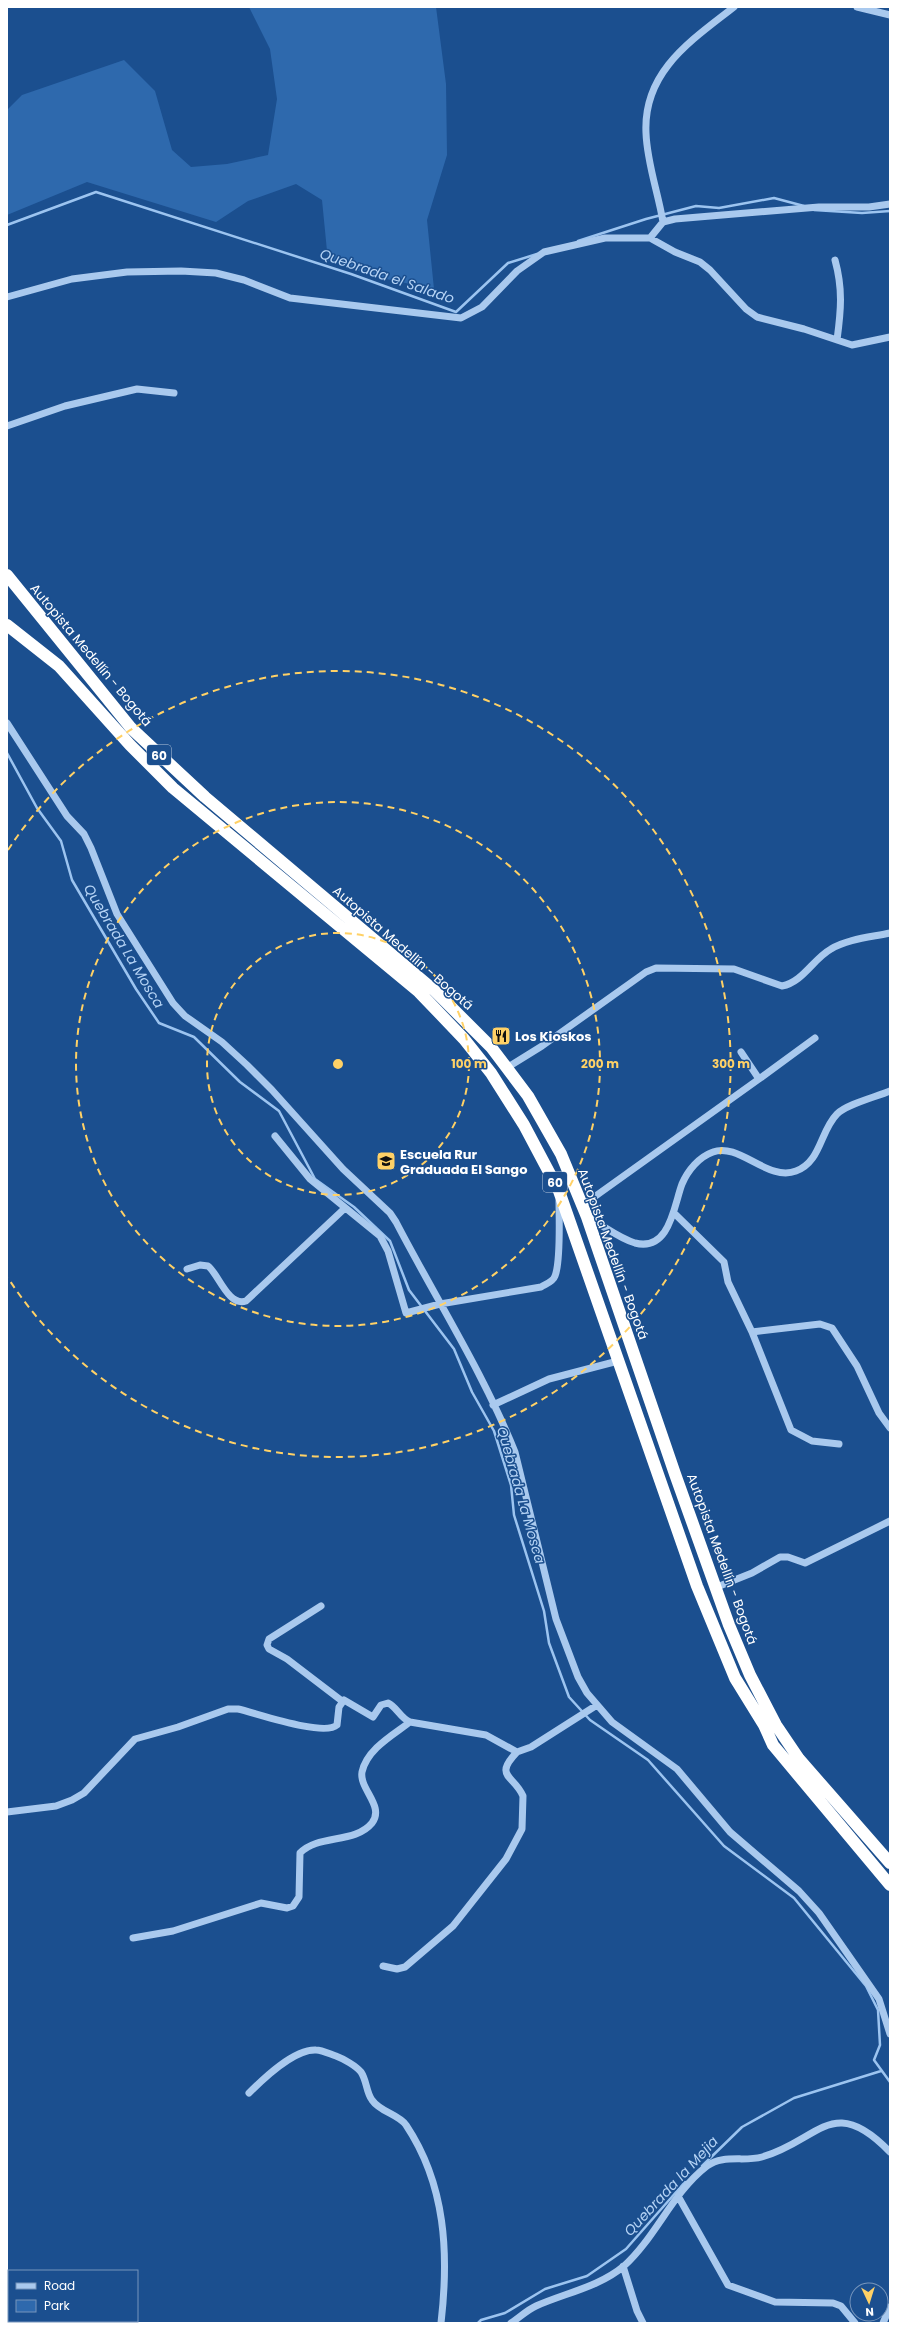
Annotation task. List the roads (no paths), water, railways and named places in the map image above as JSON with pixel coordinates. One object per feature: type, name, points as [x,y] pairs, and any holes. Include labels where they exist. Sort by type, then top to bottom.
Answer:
[{"type":"highway","name":"Autopista Medellín - Bogotá","points":[[7,576],[131,728],[205,797],[424,982],[449,1005],[508,1067],[545,1124],[561,1154],[583,1205],[675,1474],[717,1587],[729,1626],[750,1675],[776,1726],[799,1759],[818,1783],[890,1863]]},
{"type":"highway","name":"Autopista Medellín - Bogotá","points":[[7,625],[59,666],[130,745],[173,788],[419,992],[464,1039],[491,1073],[524,1124],[559,1191],[695,1579],[735,1678],[764,1725],[773,1745],[890,1885]]},
{"type":"street","points":[[663,222],[646,132],[648,105],[654,83],[669,62],[698,35],[734,7]]},
{"type":"street","points":[[857,7],[890,15]]},
{"type":"street","points":[[650,238],[663,222],[675,218],[819,207],[869,207],[890,204]]},
{"type":"street","points":[[7,297],[72,279],[127,272],[181,271],[216,273],[244,280],[290,298],[461,318],[482,307],[517,271],[544,252],[605,238],[650,238],[705,266],[746,309],[758,317],[852,344],[890,337]]},
{"type":"street","points":[[835,260],[841,282],[842,308],[837,340]]},
{"type":"street","points":[[7,426],[65,406],[137,389],[174,392]]},
{"type":"street","points":[[7,723],[67,816],[84,834],[117,914],[173,1003],[185,1016],[222,1042],[247,1065],[272,1090],[348,1174],[390,1213],[475,1366],[515,1452],[556,1619],[578,1677],[597,1705],[612,1722],[677,1769],[730,1832],[799,1890],[819,1913],[879,1999],[890,2034]]},
{"type":"street","points":[[508,1067],[542,1046],[646,972],[656,968],[734,969],[782,986],[801,976],[815,961],[837,945],[890,933]]},
{"type":"street","points":[[583,1205],[815,1038]]},
{"type":"street","points":[[741,1052],[759,1079]]},
{"type":"street","points":[[587,1217],[618,1236],[636,1243],[650,1243],[662,1236],[674,1213],[682,1184],[689,1170],[701,1158],[714,1151],[722,1150],[781,1174],[797,1171],[806,1166],[816,1155],[828,1126],[840,1111],[890,1091]]},
{"type":"street","points":[[275,1136],[310,1179],[344,1209],[365,1222],[380,1236],[388,1251],[406,1313],[440,1304],[541,1287],[550,1282],[555,1276],[557,1262],[559,1191]]},
{"type":"street","points":[[187,1270],[200,1265],[208,1266],[221,1286],[234,1299],[240,1302],[246,1301],[344,1209]]},
{"type":"street","points":[[674,1213],[724,1262],[728,1282],[752,1332],[791,1430],[812,1440],[839,1444]]},
{"type":"street","points":[[752,1332],[820,1324],[832,1328],[857,1366],[879,1413],[890,1428]]},
{"type":"street","points":[[493,1405],[549,1379],[618,1361]]},
{"type":"street","points":[[717,1587],[752,1573],[780,1557],[788,1557],[805,1563],[890,1521]]},
{"type":"street","points":[[321,1606],[269,1639],[267,1645],[269,1648],[287,1659],[342,1701],[347,1700],[373,1717],[381,1705],[388,1702],[393,1705],[403,1719],[410,1722],[486,1735],[517,1752]]},
{"type":"street","points":[[7,1812],[56,1806],[72,1800],[84,1793],[128,1744],[142,1736],[178,1727],[233,1708],[310,1727],[329,1729],[337,1725],[339,1706],[342,1701]]},
{"type":"street","points":[[383,1966],[397,1969],[405,1967],[453,1926],[506,1859],[522,1830],[523,1796],[506,1775],[505,1768],[509,1761],[517,1752],[531,1747],[597,1705]]},
{"type":"street","points":[[133,1938],[173,1931],[261,1903],[287,1908],[293,1906],[299,1897],[300,1853],[317,1843],[362,1832],[371,1824],[375,1818],[376,1808],[362,1777],[362,1771],[368,1758],[380,1745],[410,1722]]},
{"type":"street","points":[[249,2093],[268,2074],[304,2050],[317,2050],[341,2058],[360,2071],[373,2101],[406,2125],[426,2163],[438,2195],[445,2243],[446,2279],[441,2323]]},
{"type":"street","points":[[511,2323],[535,2307],[602,2280],[623,2266],[639,2250],[678,2196],[699,2173],[717,2161],[730,2158],[754,2159],[769,2155],[819,2128],[834,2124],[850,2125],[867,2132],[890,2152]]},
{"type":"street","points":[[678,2196],[728,2284],[775,2302],[833,2303],[841,2306],[855,2323]]},
{"type":"street","points":[[623,2266],[637,2312],[643,2323]]},
{"type":"street","points":[[883,2323],[890,2307]]},
{"type":"waterway","name":"Quebrada el Salado","points":[[7,225],[96,192],[351,274],[456,312],[508,263],[537,254]]},
{"type":"waterway","name":"Quebrada el Salado","points":[[578,241],[646,219],[696,206],[719,208],[774,198],[804,206]]},
{"type":"waterway","name":"Quebrada el Salado","points":[[814,210],[862,213],[890,211]]},
{"type":"waterway","name":"Quebrada La Mosca","points":[[7,753],[37,808],[61,841],[72,880],[136,989],[159,1023],[194,1037],[240,1082],[279,1111],[315,1179],[354,1207],[390,1241],[409,1290],[454,1349],[472,1392],[494,1431],[511,1485],[514,1515],[544,1611],[549,1643],[569,1697],[590,1720],[648,1760],[724,1846],[794,1898],[866,1986],[878,2010],[880,2045],[874,2060],[890,2082]]},
{"type":"waterway","name":"Quebrada la Mejia","points":[[702,2166],[742,2127],[794,2098],[881,2071]]},
{"type":"waterway","name":"Quebrada la Mejia","points":[[478,2323],[481,2320],[505,2313],[545,2289],[587,2276],[626,2249],[685,2182]]},
{"type":"place","name":"Los Kioskos","points":[[501,1036]]},
{"type":"place","name":"Escuela Rur Graduada El Sango","points":[[386,1161]]}]
